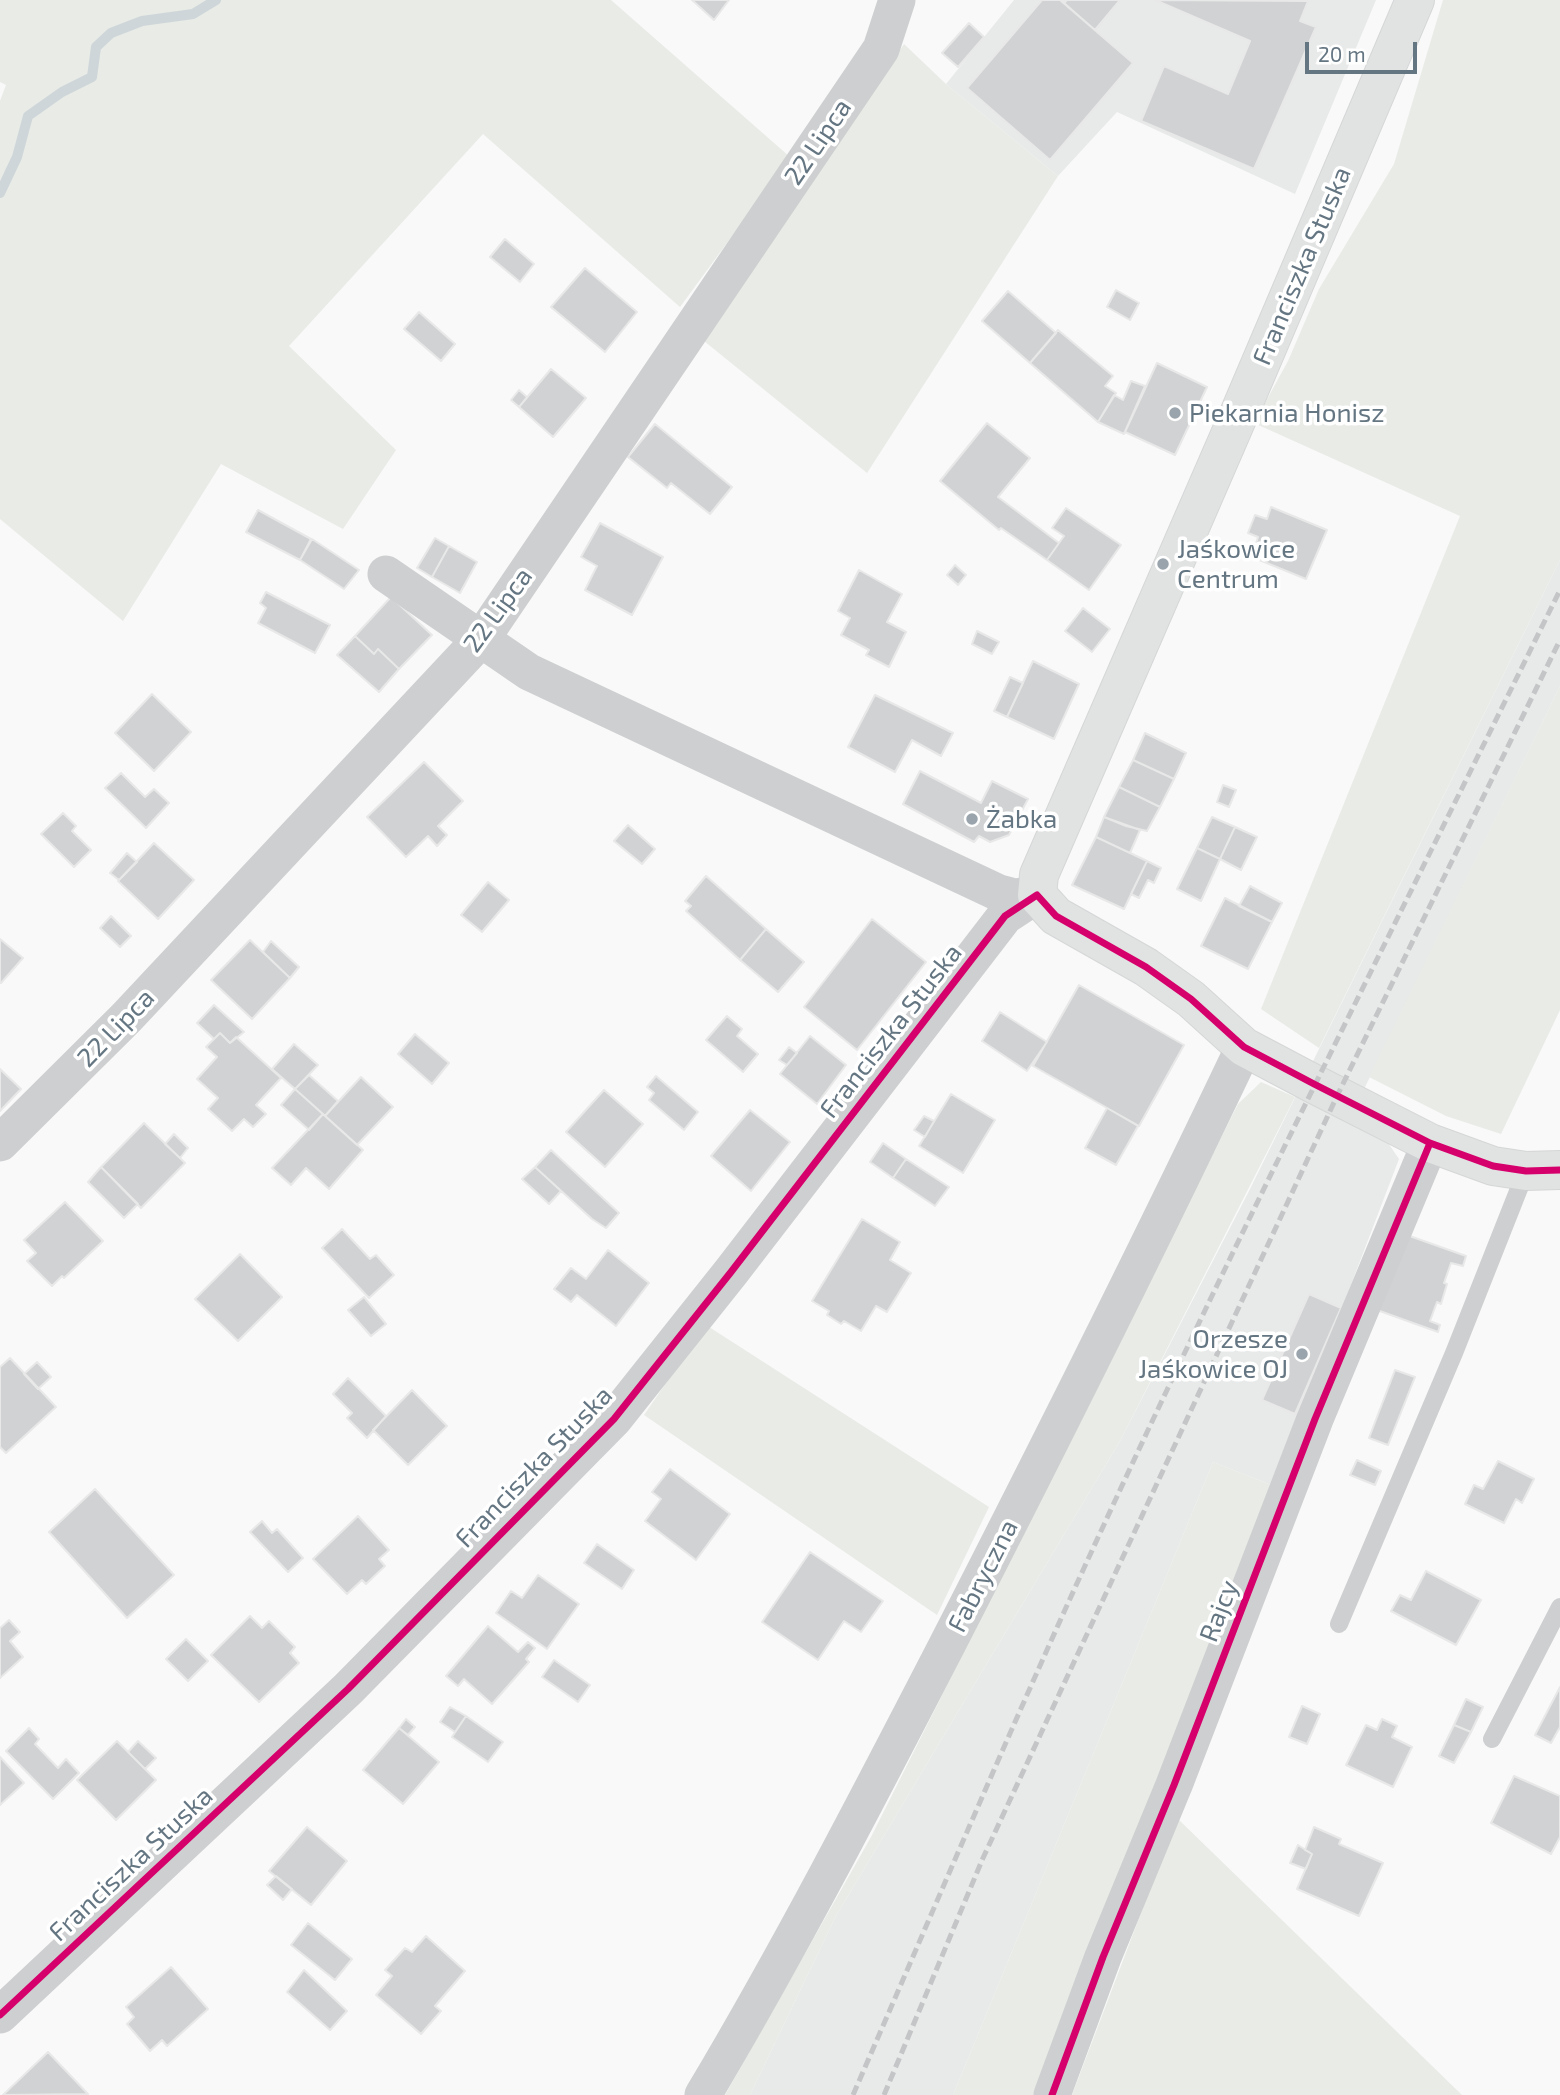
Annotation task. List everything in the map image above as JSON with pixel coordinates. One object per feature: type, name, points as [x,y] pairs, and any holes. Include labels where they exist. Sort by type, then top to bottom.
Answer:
[{"type":"street","name":"22 Lipca","points":[[0,1143],[127,1018],[482,638],[881,49],[897,0]]},
{"type":"street","name":"Franciszka Stuska","points":[[0,2015],[348,1689],[614,1419],[740,1261],[1005,916],[1037,895],[1039,875],[1415,0]]},
{"type":"street","points":[[386,573],[529,672],[999,893],[1014,897],[1037,895],[1056,916],[1146,967],[1180,991],[1244,1047],[1430,1143],[1493,1166],[1543,1171]]},
{"type":"street","name":"Fabryczna","points":[[703,2095],[758,2002],[842,1847],[1022,1501],[1244,1047]]},
{"type":"street","name":"Rajcy","points":[[1052,2095],[1103,1957],[1174,1785],[1315,1419],[1430,1143]]},
{"type":"lane","points":[[1339,1624],[1454,1353],[1543,1171]]},
{"type":"lane","points":[[1492,1738],[1560,1607]]},
{"type":"shaded area","points":[[0,0],[611,0],[790,157],[680,307],[483,134],[289,346],[396,450],[343,529],[221,464],[123,621],[0,519],[0,101],[6,85],[0,82]]},
{"type":"shaded area","points":[[1014,0],[1376,0],[1295,194],[1117,112],[1058,176],[946,84]]},
{"type":"shaded area","points":[[1443,0],[1560,0],[1560,560],[1319,1048],[1261,1009],[1460,516],[1254,423],[1288,361],[1319,289],[1394,164]]},
{"type":"shaded area","points":[[904,44],[946,84],[1058,176],[867,473],[704,341]]},
{"type":"shaded area","points":[[1560,560],[1560,686],[1349,1120],[1382,1134],[1399,1159],[1274,1486],[1213,1462],[953,2095],[750,2095],[836,1916],[1120,1441],[1249,1191]]},
{"type":"shaded area","points":[[1560,686],[1560,1010],[1501,1134],[1446,1116],[1369,1077]]},
{"type":"shaded area","points":[[1261,1082],[1295,1097],[1120,1441],[836,1916],[750,2095],[725,2095],[871,1837],[1238,1104]]},
{"type":"shaded area","points":[[706,1325],[989,1507],[937,1615],[644,1415]]},
{"type":"shaded area","points":[[1213,1462],[1274,1486],[1039,2095],[953,2095]]},
{"type":"shaded area","points":[[1177,1818],[1462,2095],[1072,2095]]},
{"type":"building","points":[[692,0],[729,0],[714,20]]},
{"type":"building","points":[[1042,0],[1060,0],[1133,63],[1050,160],[967,88]]},
{"type":"building","points":[[1067,0],[1120,0],[1095,30],[1064,3]]},
{"type":"building","points":[[1155,0],[1308,1],[1300,21],[1316,27],[1254,169],[1141,121],[1164,66],[1228,94],[1250,41]]},
{"type":"building","points":[[969,23],[984,37],[958,67],[942,53]]},
{"type":"building","points":[[505,239],[534,264],[520,282],[490,257]]},
{"type":"building","points":[[585,268],[637,312],[605,352],[551,307]]},
{"type":"building","points":[[1116,290],[1139,303],[1130,320],[1107,307]]},
{"type":"building","points":[[1008,291],[1056,333],[1030,363],[982,321]]},
{"type":"building","points":[[419,312],[455,344],[441,361],[404,329]]},
{"type":"building","points":[[1058,330],[1113,376],[1105,386],[1116,393],[1098,422],[1030,363]]},
{"type":"building","points":[[1157,363],[1207,387],[1175,455],[1125,432]]},
{"type":"building","points":[[551,369],[586,398],[553,437],[519,407]]},
{"type":"building","points":[[1131,381],[1145,386],[1124,434],[1098,422],[1114,395],[1123,400]]},
{"type":"building","points":[[519,390],[527,397],[519,407],[511,400]]},
{"type":"building","points":[[987,423],[1030,458],[998,497],[1059,543],[1047,560],[1001,528],[999,530],[940,481]]},
{"type":"building","points":[[655,424],[732,487],[710,514],[671,483],[667,488],[628,457]]},
{"type":"building","points":[[1271,507],[1327,530],[1306,579],[1252,557],[1258,537],[1248,533],[1255,515],[1267,519]]},
{"type":"building","points":[[1066,508],[1121,545],[1089,590],[1047,560],[1064,536],[1052,528]]},
{"type":"building","points":[[258,510],[311,539],[300,560],[246,532]]},
{"type":"building","points":[[600,523],[663,557],[632,615],[585,590],[597,566],[581,557]]},
{"type":"building","points":[[435,538],[449,546],[432,577],[417,568]]},
{"type":"building","points":[[312,539],[359,570],[344,589],[300,560]]},
{"type":"building","points":[[449,546],[477,562],[460,593],[432,577]]},
{"type":"building","points":[[955,565],[966,575],[958,585],[947,575]]},
{"type":"building","points":[[859,570],[902,594],[887,622],[906,632],[889,667],[866,655],[869,650],[841,635],[850,618],[838,611]]},
{"type":"building","points":[[266,592],[330,625],[315,653],[258,623],[266,608],[260,603]]},
{"type":"building","points":[[391,597],[432,635],[399,669],[378,649],[374,654],[355,636]]},
{"type":"building","points":[[1083,608],[1110,629],[1092,652],[1065,631]]},
{"type":"building","points":[[977,631],[999,642],[992,654],[972,644]]},
{"type":"building","points":[[355,636],[374,654],[378,649],[399,669],[379,692],[337,655]]},
{"type":"building","points":[[1033,661],[1079,684],[1054,739],[1007,717]]},
{"type":"building","points":[[1010,677],[1023,683],[1007,717],[994,711]]},
{"type":"building","points":[[152,694],[191,732],[154,771],[115,733]]},
{"type":"building","points":[[875,695],[953,733],[941,756],[912,740],[895,772],[848,747]]},
{"type":"building","points":[[1145,733],[1186,753],[1174,779],[1133,760]]},
{"type":"building","points":[[1133,760],[1174,779],[1160,807],[1119,787]]},
{"type":"building","points":[[424,762],[463,801],[438,826],[447,835],[437,846],[428,836],[406,857],[367,817]]},
{"type":"building","points":[[920,771],[981,803],[992,781],[1028,799],[1009,835],[990,842],[979,836],[974,842],[903,804]]},
{"type":"building","points":[[121,773],[145,797],[154,789],[169,803],[146,828],[105,788]]},
{"type":"building","points":[[1223,785],[1236,790],[1229,807],[1217,802]]},
{"type":"building","points":[[1119,787],[1160,807],[1147,831],[1104,817]]},
{"type":"building","points":[[63,813],[76,826],[72,831],[91,850],[74,867],[41,834]]},
{"type":"building","points":[[1104,817],[1140,830],[1130,853],[1096,837]]},
{"type":"building","points":[[1212,817],[1235,827],[1220,859],[1197,848]]},
{"type":"building","points":[[628,825],[655,849],[642,864],[614,841]]},
{"type":"building","points":[[1235,827],[1257,837],[1241,870],[1220,859]]},
{"type":"building","points":[[1096,837],[1147,861],[1124,909],[1072,885]]},
{"type":"building","points":[[154,843],[194,880],[158,919],[118,881]]},
{"type":"building","points":[[1197,848],[1220,859],[1201,901],[1177,889]]},
{"type":"building","points":[[127,853],[137,862],[119,880],[110,873]]},
{"type":"building","points":[[1147,861],[1161,868],[1154,883],[1148,880],[1139,898],[1131,894]]},
{"type":"building","points":[[706,876],[766,929],[740,960],[686,911],[691,906],[685,901]]},
{"type":"building","points":[[488,882],[509,900],[482,932],[461,915]]},
{"type":"building","points":[[1250,886],[1282,903],[1272,922],[1239,906]]},
{"type":"building","points":[[1225,898],[1272,922],[1248,969],[1201,946]]},
{"type":"building","points":[[111,916],[131,936],[120,947],[100,928]]},
{"type":"building","points":[[872,919],[926,962],[857,1050],[804,1007]]},
{"type":"building","points":[[766,929],[804,962],[778,992],[740,960]]},
{"type":"building","points":[[0,939],[23,958],[1,983],[0,982]]},
{"type":"building","points":[[250,940],[290,978],[252,1019],[211,980]]},
{"type":"building","points":[[271,941],[299,967],[290,978],[263,952]]},
{"type":"building","points":[[1079,985],[1184,1045],[1139,1126],[1033,1066]]},
{"type":"building","points":[[214,1005],[244,1032],[230,1043],[220,1033],[214,1039],[197,1023]]},
{"type":"building","points":[[1000,1012],[1047,1042],[1027,1071],[982,1041]]},
{"type":"building","points":[[727,1016],[742,1029],[737,1036],[758,1054],[743,1072],[706,1040]]},
{"type":"building","points":[[220,1033],[230,1043],[236,1037],[281,1078],[256,1105],[266,1114],[253,1127],[244,1119],[232,1131],[208,1109],[218,1098],[197,1079],[217,1057],[206,1047]]},
{"type":"building","points":[[415,1034],[449,1063],[432,1084],[398,1054]]},
{"type":"building","points":[[810,1036],[846,1065],[817,1104],[780,1074]]},
{"type":"building","points":[[294,1044],[318,1065],[295,1089],[272,1069]]},
{"type":"building","points":[[789,1047],[797,1053],[787,1065],[779,1060]]},
{"type":"building","points":[[0,1069],[21,1089],[0,1111]]},
{"type":"building","points":[[309,1075],[338,1101],[325,1116],[295,1089]]},
{"type":"building","points":[[656,1076],[698,1112],[684,1130],[649,1100],[654,1093],[647,1087]]},
{"type":"building","points":[[361,1077],[393,1107],[357,1145],[325,1116]]},
{"type":"building","points":[[295,1089],[323,1114],[309,1130],[281,1105]]},
{"type":"building","points":[[604,1090],[643,1124],[605,1167],[566,1132]]},
{"type":"building","points":[[951,1094],[995,1120],[963,1173],[919,1146]]},
{"type":"building","points":[[1107,1108],[1138,1126],[1116,1165],[1085,1148]]},
{"type":"building","points":[[750,1110],[790,1142],[751,1191],[711,1156]]},
{"type":"building","points":[[323,1114],[363,1150],[329,1189],[306,1168],[291,1185],[272,1168]]},
{"type":"building","points":[[924,1116],[934,1121],[925,1137],[914,1130]]},
{"type":"building","points":[[144,1123],[185,1163],[141,1208],[101,1167]]},
{"type":"building","points":[[174,1134],[188,1148],[180,1158],[165,1144]]},
{"type":"building","points":[[883,1143],[906,1159],[893,1178],[870,1162]]},
{"type":"building","points":[[551,1150],[619,1213],[606,1228],[592,1219],[535,1167]]},
{"type":"building","points":[[906,1159],[949,1187],[935,1206],[893,1178]]},
{"type":"building","points":[[101,1167],[138,1204],[124,1218],[88,1182]]},
{"type":"building","points":[[535,1167],[561,1191],[549,1204],[522,1179]]},
{"type":"building","points":[[65,1202],[103,1241],[52,1286],[27,1261],[36,1253],[24,1240]]},
{"type":"building","points":[[862,1219],[900,1242],[890,1260],[911,1273],[887,1312],[876,1306],[861,1331],[844,1321],[841,1324],[827,1315],[829,1311],[812,1301]]},
{"type":"building","points":[[342,1229],[370,1259],[376,1255],[394,1275],[369,1298],[322,1248]]},
{"type":"building","points":[[1404,1234],[1466,1256],[1463,1266],[1451,1263],[1441,1304],[1437,1302],[1430,1321],[1440,1325],[1438,1332],[1377,1310]]},
{"type":"building","points":[[608,1250],[649,1283],[616,1326],[577,1295],[571,1302],[554,1289],[571,1268],[586,1279]]},
{"type":"building","points":[[240,1254],[282,1297],[238,1341],[195,1299]]},
{"type":"building","name":"Orzesze Jaśkowice OJ","points":[[1309,1294],[1341,1308],[1295,1414],[1262,1400]]},
{"type":"building","points":[[364,1297],[386,1324],[371,1336],[348,1310]]},
{"type":"building","points":[[10,1358],[56,1407],[6,1453],[0,1447],[0,1367]]},
{"type":"building","points":[[37,1362],[51,1377],[38,1389],[24,1374]]},
{"type":"building","points":[[1395,1370],[1415,1377],[1388,1445],[1369,1438]]},
{"type":"building","points":[[348,1378],[386,1416],[367,1438],[347,1418],[352,1413],[333,1394]]},
{"type":"building","points":[[412,1390],[447,1426],[408,1465],[373,1430]]},
{"type":"building","points":[[1357,1460],[1381,1471],[1375,1485],[1350,1475]]},
{"type":"building","points":[[1498,1461],[1534,1479],[1522,1503],[1516,1499],[1504,1523],[1465,1504],[1474,1485],[1483,1489]]},
{"type":"building","points":[[670,1469],[730,1514],[696,1560],[645,1521],[661,1499],[652,1492]]},
{"type":"building","points":[[95,1489],[174,1575],[127,1618],[49,1532]]},
{"type":"building","points":[[358,1516],[389,1550],[379,1559],[385,1566],[366,1584],[362,1580],[347,1594],[313,1559]]},
{"type":"building","points":[[262,1521],[272,1533],[277,1529],[303,1558],[288,1572],[250,1532]]},
{"type":"building","points":[[597,1544],[634,1570],[622,1589],[584,1563]]},
{"type":"building","points":[[810,1552],[883,1601],[861,1632],[844,1621],[818,1660],[762,1622]]},
{"type":"building","points":[[1426,1571],[1481,1600],[1456,1645],[1391,1611],[1400,1595],[1411,1600]]},
{"type":"building","points":[[538,1575],[579,1604],[547,1649],[496,1613],[511,1591],[522,1598]]},
{"type":"building","points":[[250,1616],[262,1628],[269,1621],[295,1647],[290,1653],[299,1663],[259,1702],[211,1655]]},
{"type":"building","points":[[9,1620],[20,1632],[10,1641],[23,1657],[0,1678],[0,1628]]},
{"type":"building","points":[[488,1626],[518,1652],[528,1642],[535,1648],[526,1659],[529,1662],[492,1704],[464,1679],[458,1686],[446,1676]]},
{"type":"building","points":[[186,1639],[208,1661],[188,1681],[166,1659]]},
{"type":"building","points":[[554,1660],[590,1685],[578,1702],[542,1677]]},
{"type":"building","points":[[1560,1687],[1560,1727],[1551,1743],[1535,1735]]},
{"type":"building","points":[[1466,1699],[1483,1707],[1471,1732],[1454,1725]]},
{"type":"building","points":[[1302,1706],[1320,1714],[1307,1744],[1289,1737]]},
{"type":"building","points":[[450,1707],[466,1716],[455,1732],[440,1722]]},
{"type":"building","points":[[466,1716],[503,1742],[488,1762],[452,1737]]},
{"type":"building","points":[[406,1719],[415,1727],[408,1735],[399,1728]]},
{"type":"building","points":[[1382,1719],[1397,1726],[1392,1737],[1412,1747],[1393,1787],[1346,1765],[1366,1725],[1377,1730]]},
{"type":"building","points":[[1454,1725],[1471,1732],[1454,1763],[1439,1756]]},
{"type":"building","points":[[29,1728],[39,1739],[35,1744],[58,1768],[66,1759],[79,1773],[53,1799],[6,1751]]},
{"type":"building","points":[[399,1728],[439,1762],[403,1804],[363,1770]]},
{"type":"building","points":[[117,1741],[156,1780],[116,1820],[77,1780]]},
{"type":"building","points":[[138,1741],[156,1758],[145,1769],[128,1752]]},
{"type":"building","points":[[0,1757],[24,1783],[0,1805]]},
{"type":"building","points":[[1514,1776],[1560,1796],[1560,1837],[1551,1854],[1491,1823]]},
{"type":"building","points":[[307,1827],[347,1861],[311,1905],[269,1871]]},
{"type":"building","points":[[1314,1827],[1341,1839],[1339,1844],[1383,1863],[1359,1916],[1297,1889],[1312,1854],[1305,1850]]},
{"type":"building","points":[[1298,1845],[1312,1854],[1306,1869],[1290,1863]]},
{"type":"building","points":[[276,1876],[292,1889],[283,1900],[267,1885]]},
{"type":"building","points":[[308,1923],[352,1959],[335,1980],[291,1945]]},
{"type":"building","points":[[426,1936],[465,1971],[435,2006],[441,2011],[421,2034],[376,1995],[392,1976],[385,1970],[405,1948],[412,1952]]},
{"type":"building","points":[[171,1967],[208,2009],[167,2046],[162,2040],[150,2051],[127,2024],[134,2017],[126,2007]]},
{"type":"building","points":[[304,1970],[347,2011],[330,2030],[287,1992]]},
{"type":"building","points":[[48,2052],[88,2094],[3,2095]]},
{"type":"waterway","points":[[0,193],[17,157],[28,116],[62,92],[92,77],[96,47],[111,33],[142,21],[193,14],[216,0]]},
{"type":"railway","points":[[853,2095],[1010,1732],[1123,1483],[1245,1227],[1560,590]]},
{"type":"railway","points":[[884,2095],[983,1858],[1337,1096],[1560,640]]},
{"type":"cycle path","points":[[0,2015],[348,1689],[614,1419],[731,1272],[1005,916],[1037,895],[1056,916],[1146,967],[1191,999],[1244,1047],[1314,1084],[1430,1143],[1493,1166],[1526,1171],[1560,1170]]},
{"type":"cycle path","points":[[1052,2095],[1103,1957],[1174,1785],[1315,1419],[1430,1143]]},
{"type":"place","name":"Piekarnia Honisz","points":[[1175,413]]},
{"type":"place","name":"Jaśkowice Centrum","points":[[1163,564]]},
{"type":"place","name":"Żabka","points":[[972,819]]},
{"type":"place","name":"Orzesze Jaśkowice OJ","points":[[1302,1354]]}]
